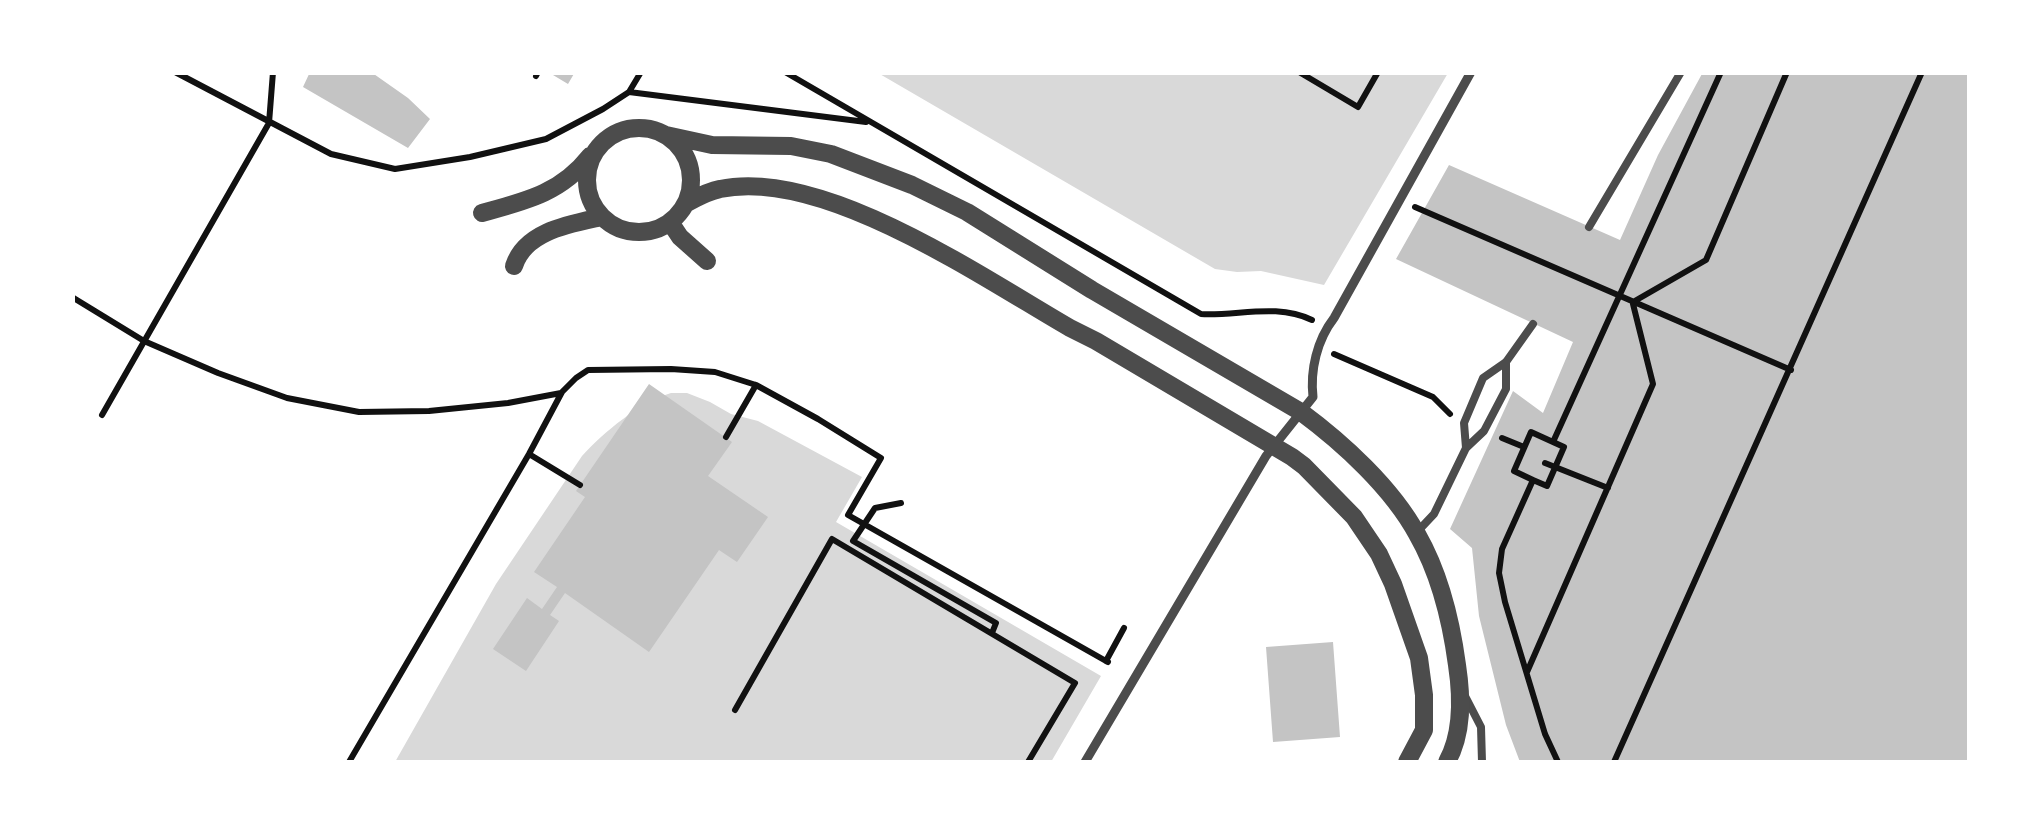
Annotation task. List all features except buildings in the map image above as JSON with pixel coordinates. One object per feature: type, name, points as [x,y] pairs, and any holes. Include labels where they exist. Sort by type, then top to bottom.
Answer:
[{"type":"street","points":[[1085,762],[1273,447],[1313,397],[1311,377],[1327,327],[1471,72]]},
{"type":"street","points":[[482,213],[560,186],[577,173],[604,140],[635,127],[712,144],[791,146],[831,154],[912,185],[967,212],[1301,412],[1360,462],[1417,532],[1438,580],[1460,686],[1460,713],[1451,755]]},
{"type":"street","points":[[594,152],[587,169],[587,186],[602,218],[628,232],[657,229],[670,222],[685,204],[690,190],[687,158],[666,135]]},
{"type":"street","points":[[685,204],[722,188],[765,186],[844,206],[891,225],[1096,340],[1304,466],[1354,516],[1394,584],[1419,658],[1424,695],[1424,730],[1407,762]]},
{"type":"street","points":[[514,266],[518,253],[528,244],[554,230],[602,218]]},
{"type":"street","points":[[670,222],[680,237],[708,262]]},
{"type":"lane","points":[[1589,227],[1681,72]]},
{"type":"lane","points":[[1466,448],[1464,422],[1484,378],[1506,362],[1533,324]]},
{"type":"lane","points":[[1417,532],[1434,514],[1466,448],[1484,431],[1506,390],[1506,362]]},
{"type":"lane","points":[[1460,686],[1481,728],[1482,762]]},
{"type":"path","points":[[175,72],[331,154],[395,169],[470,157],[546,138],[629,92],[642,72]]},
{"type":"path","points":[[102,415],[269,123],[273,72]]},
{"type":"path","points":[[785,72],[1202,314],[1282,311],[1327,327]]},
{"type":"path","points":[[1298,72],[1358,107],[1378,72]]},
{"type":"path","points":[[1554,442],[1721,72]]},
{"type":"path","points":[[1633,302],[1706,260],[1788,72]]},
{"type":"path","points":[[1614,762],[1922,72]]},
{"type":"path","points":[[629,92],[872,122]]},
{"type":"path","points":[[1425,212],[1791,370]]},
{"type":"path","points":[[72,297],[144,340],[218,373],[287,398],[358,412],[449,409],[562,392]]},
{"type":"path","points":[[1527,672],[1652,384],[1633,302]]},
{"type":"path","points":[[1320,348],[1433,397],[1454,419]]},
{"type":"path","points":[[349,762],[562,392],[588,370],[715,372],[756,385],[818,419],[881,458],[848,515],[1136,678]]},
{"type":"path","points":[[726,437],[756,385]]},
{"type":"path","points":[[1531,432],[1554,442],[1564,447],[1559,468],[1547,486],[1514,472],[1531,432]]},
{"type":"path","points":[[1496,436],[1524,447]]},
{"type":"path","points":[[529,454],[580,485]]},
{"type":"path","points":[[1545,463],[1608,488]]},
{"type":"path","points":[[1533,480],[1502,548],[1499,573],[1545,734],[1558,762]]},
{"type":"path","points":[[901,503],[875,508],[853,541],[996,624],[992,633]]},
{"type":"path","points":[[735,710],[832,539],[1075,683],[1028,762]]},
{"type":"path","points":[[1106,661],[1124,628]]},
{"type":"shaded area","points":[[878,73],[1448,73],[1324,285],[1261,271],[1215,269]]},
{"type":"shaded area","points":[[671,393],[687,393],[731,414],[758,421],[862,477],[836,522],[1101,676],[1051,762],[395,762],[496,584],[582,456],[623,419]]}]
